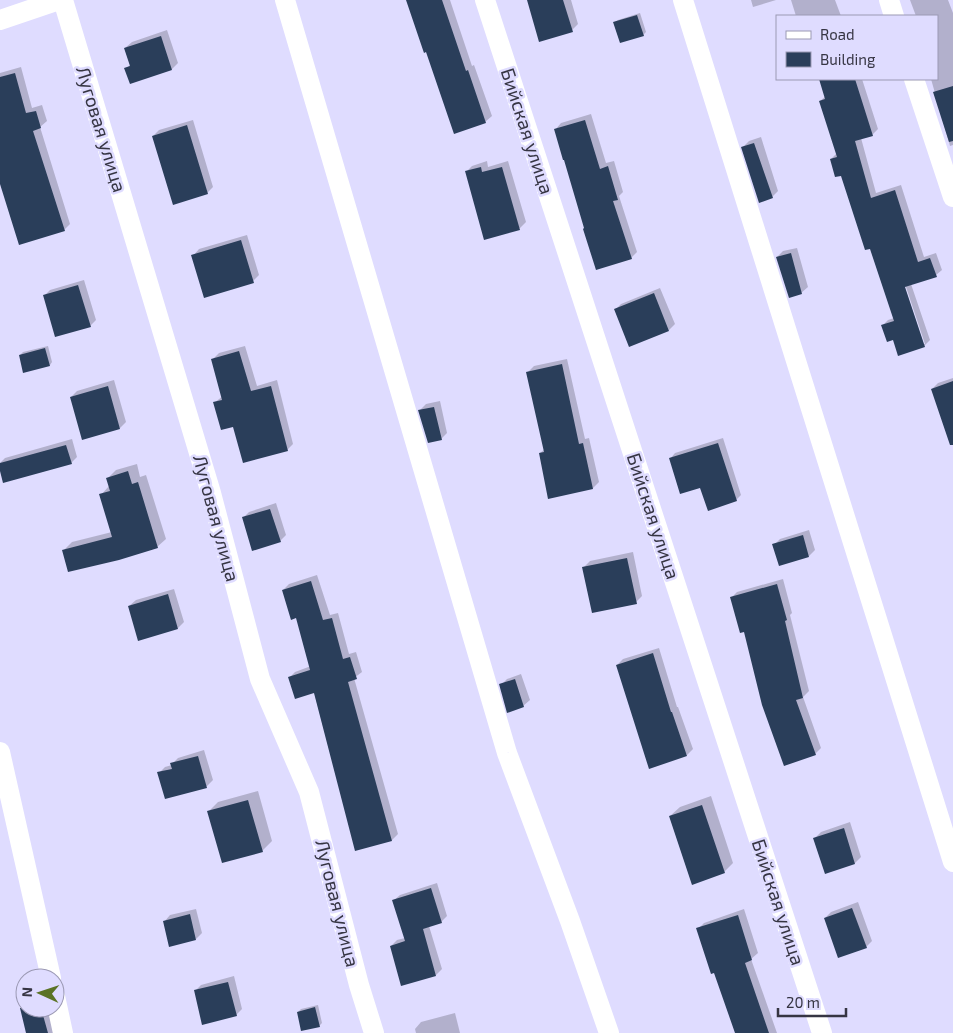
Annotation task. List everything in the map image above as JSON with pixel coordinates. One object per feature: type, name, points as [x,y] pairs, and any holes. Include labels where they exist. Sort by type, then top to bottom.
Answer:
[{"type":"street","points":[[0,20],[61,0]]},
{"type":"street","name":"Луговая улица","points":[[61,0],[211,493],[260,678],[309,792],[359,985],[374,1033]]},
{"type":"street","points":[[285,0],[507,753],[610,1033]]},
{"type":"street","name":"Бийская улица","points":[[485,0],[822,1033]]},
{"type":"street","points":[[684,0],[953,862]]},
{"type":"street","points":[[888,0],[894,15]]},
{"type":"street","points":[[914,80],[953,197]]},
{"type":"street","points":[[0,752],[49,968]]},
{"type":"street","points":[[60,1018],[63,1033]]},
{"type":"building","points":[[406,0],[442,0],[486,123],[454,134]]},
{"type":"building","points":[[527,0],[563,0],[573,32],[539,42]]},
{"type":"building","points":[[637,15],[644,36],[620,43],[613,22]]},
{"type":"building","points":[[161,36],[172,70],[130,84],[124,68],[130,66],[124,48]]},
{"type":"building","points":[[15,73],[26,113],[36,111],[41,128],[33,131],[65,231],[19,245],[0,184],[0,77]]},
{"type":"building","points":[[819,80],[855,80],[873,136],[855,141],[871,198],[895,190],[918,262],[930,258],[937,277],[905,287],[925,347],[898,356],[893,340],[887,342],[881,325],[894,321],[870,249],[865,250],[841,176],[835,177],[830,159],[837,157],[819,101],[825,99]]},
{"type":"building","points":[[953,86],[953,141],[949,142],[933,92]]},
{"type":"building","points":[[585,120],[600,169],[608,166],[618,200],[613,201],[632,259],[596,270],[554,129]]},
{"type":"building","points":[[187,125],[208,194],[173,205],[152,136]]},
{"type":"building","points":[[754,143],[773,198],[759,203],[741,147]]},
{"type":"building","points":[[481,167],[482,172],[502,167],[520,230],[484,240],[465,171]]},
{"type":"building","points":[[241,240],[254,283],[204,298],[191,255]]},
{"type":"building","points":[[791,253],[802,294],[789,298],[776,257]]},
{"type":"building","points":[[78,285],[91,327],[55,337],[43,295]]},
{"type":"building","points":[[654,293],[669,331],[629,347],[614,309]]},
{"type":"building","points":[[45,348],[50,366],[23,373],[19,355]]},
{"type":"building","points":[[239,351],[251,391],[271,386],[288,451],[243,463],[233,427],[221,430],[213,402],[222,400],[211,359]]},
{"type":"building","points":[[562,364],[579,444],[583,443],[593,489],[548,499],[539,453],[544,452],[526,372]]},
{"type":"building","points":[[953,381],[953,445],[950,445],[931,389]]},
{"type":"building","points":[[108,386],[120,429],[82,440],[70,397]]},
{"type":"building","points":[[434,407],[442,440],[428,443],[418,410]]},
{"type":"building","points":[[718,443],[737,501],[708,511],[700,488],[680,494],[669,458]]},
{"type":"building","points":[[66,445],[72,464],[3,483],[0,463]]},
{"type":"building","points":[[128,471],[132,484],[138,482],[158,548],[119,560],[68,572],[62,550],[112,537],[99,494],[110,491],[106,478]]},
{"type":"building","points":[[270,509],[281,542],[252,551],[242,517]]},
{"type":"building","points":[[803,535],[809,557],[779,566],[772,544]]},
{"type":"building","points":[[627,558],[637,604],[592,613],[582,567]]},
{"type":"building","points":[[311,581],[323,620],[332,618],[343,659],[350,657],[357,679],[348,682],[392,841],[355,851],[314,693],[295,699],[288,677],[310,670],[296,618],[291,620],[282,590]]},
{"type":"building","points":[[777,584],[787,620],[785,621],[803,698],[796,700],[816,755],[784,766],[762,705],[744,632],[740,633],[730,597]]},
{"type":"building","points":[[168,594],[178,629],[138,641],[128,606]]},
{"type":"building","points":[[653,653],[687,756],[649,769],[616,665]]},
{"type":"building","points":[[515,679],[524,707],[507,713],[499,684]]},
{"type":"building","points":[[198,756],[207,788],[165,799],[157,772],[172,769],[170,763]]},
{"type":"building","points":[[248,800],[263,852],[222,863],[207,811]]},
{"type":"building","points":[[702,805],[725,873],[692,885],[669,816]]},
{"type":"building","points":[[844,828],[855,864],[825,874],[813,838]]},
{"type":"building","points":[[431,888],[442,923],[423,929],[436,976],[401,986],[390,946],[405,941],[392,900]]},
{"type":"building","points":[[852,908],[867,948],[838,958],[824,918]]},
{"type":"building","points":[[190,914],[196,940],[169,947],[163,921]]},
{"type":"building","points":[[738,915],[752,960],[745,963],[769,1033],[735,1033],[714,973],[711,974],[696,928]]},
{"type":"building","points":[[228,982],[237,1016],[202,1025],[194,990]]},
{"type":"building","points":[[315,1007],[320,1027],[301,1031],[297,1012]]},
{"type":"building","points":[[22,1018],[44,1018],[48,1033],[26,1033]]}]
